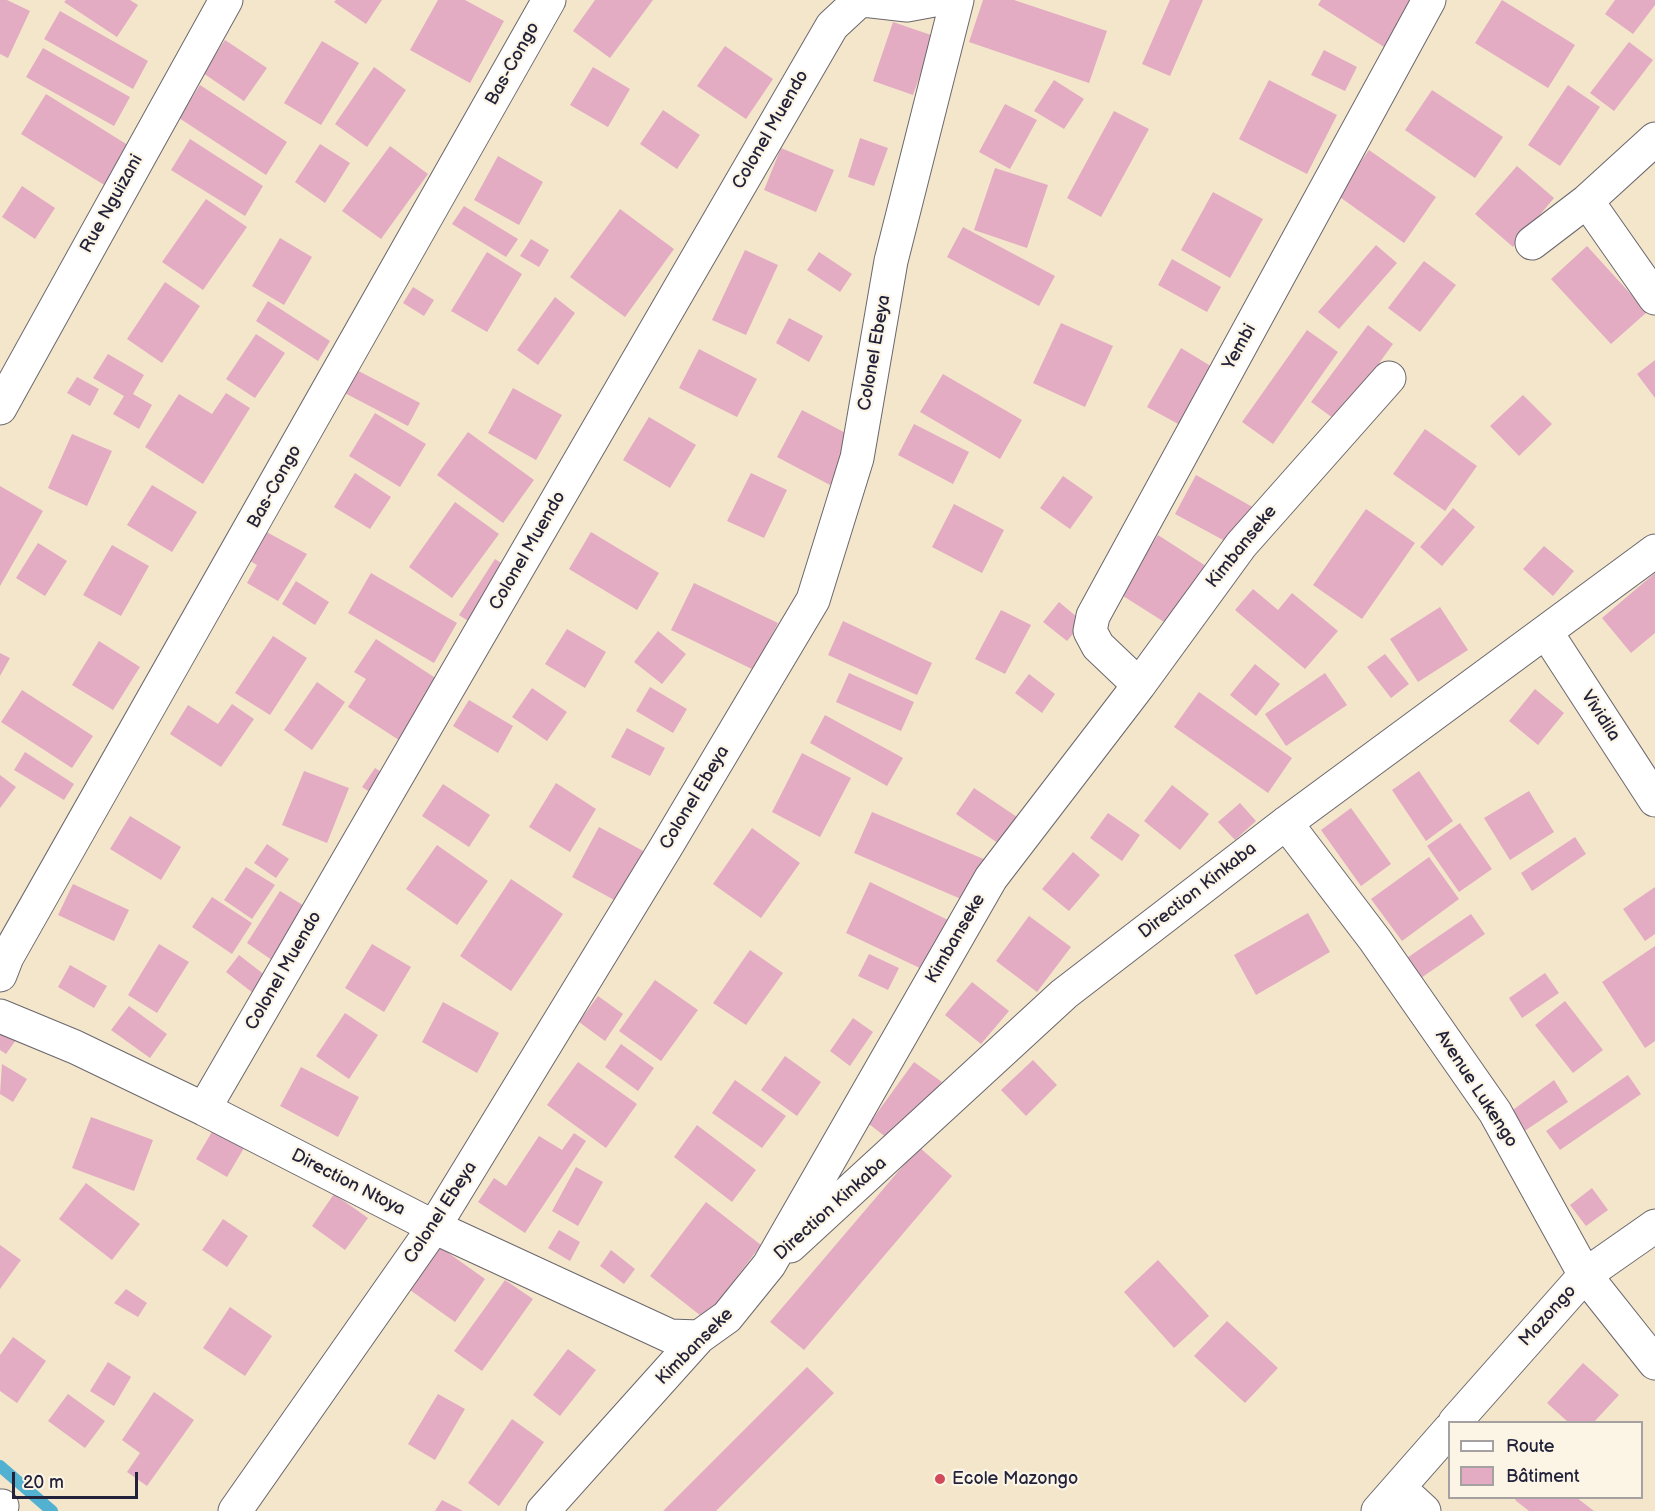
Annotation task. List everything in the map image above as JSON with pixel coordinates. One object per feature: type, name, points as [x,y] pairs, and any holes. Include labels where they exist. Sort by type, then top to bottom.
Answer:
[{"type":"street","name":"Rue Nguizani","points":[[0,408],[226,0]]},
{"type":"street","name":"Bas-Congo","points":[[0,975],[7,957],[549,0]]},
{"type":"street","name":"Colonel Muendo","points":[[204,1109],[832,26],[862,0],[907,4],[934,0]]},
{"type":"street","name":"Colonel Ebeya","points":[[235,1511],[434,1227],[666,847],[813,600],[857,458],[891,261],[957,0]]},
{"type":"street","name":"Yembi","points":[[1139,685],[1098,646],[1090,631],[1093,616],[1429,0]]},
{"type":"street","points":[[1532,243],[1587,201],[1655,139]]},
{"type":"street","points":[[1587,201],[1655,298]]},
{"type":"street","name":"Kimbanseke","points":[[543,1511],[699,1337],[727,1317],[769,1265],[991,878],[1139,685],[1241,545],[1389,378]]},
{"type":"street","name":"Direction Kinkaba","points":[[769,1265],[1064,994],[1286,823],[1655,551]]},
{"type":"street","name":"Vividila","points":[[1546,632],[1655,800]]},
{"type":"street","name":"Avenue Lukengo","points":[[1286,823],[1375,940],[1494,1112],[1585,1275],[1655,1363]]},
{"type":"street","name":"Direction Ntoya","points":[[0,1017],[75,1047],[204,1109],[434,1227],[670,1336],[699,1337]]},
{"type":"street","name":"Mazongo","points":[[1456,1421],[1585,1275],[1655,1226]]},
{"type":"street","points":[[1424,1511],[1389,1499],[1448,1430]]},
{"type":"building","points":[[0,0],[7,0],[30,11],[8,58],[0,54]]},
{"type":"building","points":[[66,0],[130,0],[138,5],[117,37],[64,2]]},
{"type":"building","points":[[336,0],[382,0],[366,24],[334,2]]},
{"type":"building","points":[[438,0],[465,0],[504,21],[470,83],[410,50]]},
{"type":"building","points":[[595,0],[653,0],[610,58],[573,31]]},
{"type":"building","points":[[983,0],[1014,0],[1107,31],[1089,83],[969,42]]},
{"type":"building","points":[[1170,0],[1203,0],[1170,76],[1142,64]]},
{"type":"building","points":[[1321,0],[1413,0],[1384,47],[1318,5]]},
{"type":"building","points":[[1502,0],[1575,45],[1548,88],[1475,43]]},
{"type":"building","points":[[1615,0],[1655,0],[1655,5],[1633,34],[1605,14]]},
{"type":"building","points":[[60,11],[148,61],[133,89],[44,39]]},
{"type":"building","points":[[893,22],[934,36],[913,95],[873,81]]},
{"type":"building","points":[[225,40],[267,68],[244,101],[203,73]]},
{"type":"building","points":[[322,41],[359,63],[321,125],[284,103]]},
{"type":"building","points":[[1629,42],[1653,60],[1614,111],[1590,93]]},
{"type":"building","points":[[725,46],[773,79],[746,119],[697,86]]},
{"type":"building","points":[[43,48],[130,97],[114,126],[26,77]]},
{"type":"building","points":[[1324,50],[1357,67],[1345,91],[1311,75]]},
{"type":"building","points":[[374,67],[406,90],[367,147],[335,124]]},
{"type":"building","points":[[593,67],[630,89],[608,127],[570,105]]},
{"type":"building","points":[[1054,80],[1084,99],[1064,129],[1034,111]]},
{"type":"building","points":[[1269,80],[1337,115],[1307,174],[1239,139]]},
{"type":"building","points":[[200,85],[287,142],[266,175],[179,118]]},
{"type":"building","points":[[1568,85],[1600,107],[1560,166],[1528,145]]},
{"type":"building","points":[[1432,90],[1503,137],[1475,178],[1405,130]]},
{"type":"building","points":[[46,94],[131,147],[106,186],[21,134]]},
{"type":"building","points":[[1005,104],[1037,120],[1010,169],[979,152]]},
{"type":"building","points":[[663,110],[700,135],[677,169],[640,144]]},
{"type":"building","points":[[1114,111],[1149,129],[1101,217],[1067,198]]},
{"type":"building","points":[[860,138],[888,148],[874,186],[848,177]]},
{"type":"building","points":[[190,139],[263,186],[245,216],[171,170]]},
{"type":"building","points":[[320,144],[350,163],[325,203],[295,182]]},
{"type":"building","points":[[390,146],[428,174],[381,239],[342,211]]},
{"type":"building","points":[[781,148],[834,170],[816,212],[764,190]]},
{"type":"building","points":[[1369,150],[1436,197],[1404,243],[1337,195]]},
{"type":"building","points":[[498,156],[543,182],[519,225],[474,200]]},
{"type":"building","points":[[1517,166],[1554,198],[1513,247],[1475,214]]},
{"type":"building","points":[[995,168],[1048,185],[1027,248],[974,230]]},
{"type":"building","points":[[22,186],[55,208],[35,239],[2,217]]},
{"type":"building","points":[[1213,192],[1263,219],[1230,278],[1181,250]]},
{"type":"building","points":[[206,199],[247,227],[203,290],[162,262]]},
{"type":"building","points":[[464,206],[518,239],[506,257],[452,224]]},
{"type":"building","points":[[620,209],[674,249],[625,317],[570,277]]},
{"type":"building","points":[[963,227],[1055,276],[1039,306],[947,257]]},
{"type":"building","points":[[280,238],[312,257],[284,305],[252,286]]},
{"type":"building","points":[[531,239],[549,250],[539,267],[520,256]]},
{"type":"building","points":[[1376,245],[1397,263],[1339,329],[1318,312]]},
{"type":"building","points":[[1587,246],[1647,312],[1611,344],[1551,279]]},
{"type":"building","points":[[745,250],[778,265],[746,335],[712,320]]},
{"type":"building","points":[[487,252],[522,274],[487,332],[451,311]]},
{"type":"building","points":[[819,252],[852,274],[840,292],[807,270]]},
{"type":"building","points":[[1172,259],[1221,287],[1207,312],[1158,285]]},
{"type":"building","points":[[1424,261],[1456,285],[1420,332],[1388,308]]},
{"type":"building","points":[[165,282],[200,306],[162,363],[127,339]]},
{"type":"building","points":[[413,287],[434,300],[424,316],[403,303]]},
{"type":"building","points":[[555,297],[575,313],[538,365],[517,350]]},
{"type":"building","points":[[268,301],[330,341],[318,361],[256,321]]},
{"type":"building","points":[[789,318],[823,336],[809,362],[776,343]]},
{"type":"building","points":[[1061,323],[1113,346],[1085,407],[1033,383]]},
{"type":"building","points":[[1368,325],[1393,344],[1337,421],[1311,402]]},
{"type":"building","points":[[1307,330],[1338,352],[1273,444],[1242,422]]},
{"type":"building","points":[[256,334],[285,353],[255,398],[226,379]]},
{"type":"building","points":[[1181,348],[1214,368],[1182,426],[1147,407]]},
{"type":"building","points":[[699,349],[757,379],[737,417],[679,388]]},
{"type":"building","points":[[108,354],[144,375],[133,394],[152,405],[139,429],[113,414],[124,396],[93,378]]},
{"type":"building","points":[[1655,360],[1655,398],[1637,374]]},
{"type":"building","points":[[349,366],[420,403],[408,426],[337,389]]},
{"type":"building","points":[[943,374],[1022,420],[1000,459],[920,412]]},
{"type":"building","points":[[77,377],[99,389],[90,406],[67,393]]},
{"type":"building","points":[[513,388],[562,415],[536,460],[488,433]]},
{"type":"building","points":[[226,393],[250,408],[203,484],[145,447],[179,394],[212,414]]},
{"type":"building","points":[[1523,395],[1552,424],[1519,456],[1490,426]]},
{"type":"building","points":[[802,410],[855,438],[830,485],[777,457]]},
{"type":"building","points":[[375,413],[426,444],[400,487],[349,456]]},
{"type":"building","points":[[649,417],[696,445],[670,488],[623,460]]},
{"type":"building","points":[[914,424],[969,452],[953,484],[898,455]]},
{"type":"building","points":[[1425,429],[1477,466],[1445,511],[1393,474]]},
{"type":"building","points":[[468,432],[534,480],[503,523],[437,475]]},
{"type":"building","points":[[72,434],[112,451],[87,506],[48,488]]},
{"type":"building","points":[[355,473],[391,497],[370,529],[334,507]]},
{"type":"building","points":[[751,473],[787,490],[764,538],[727,521]]},
{"type":"building","points":[[1196,475],[1256,509],[1236,547],[1175,514]]},
{"type":"building","points":[[1063,476],[1093,497],[1070,529],[1040,508]]},
{"type":"building","points":[[152,485],[197,512],[172,552],[127,525]]},
{"type":"building","points":[[0,486],[43,511],[0,586]]},
{"type":"building","points":[[455,502],[499,534],[452,598],[409,567]]},
{"type":"building","points":[[954,504],[1004,530],[982,573],[932,547]]},
{"type":"building","points":[[1453,508],[1475,527],[1442,566],[1420,547]]},
{"type":"building","points":[[1366,509],[1415,543],[1362,619],[1313,585]]},
{"type":"building","points":[[261,529],[307,554],[278,601],[247,583],[257,565],[245,558]]},
{"type":"building","points":[[591,532],[659,573],[637,610],[569,569]]},
{"type":"building","points":[[1158,535],[1209,568],[1172,627],[1120,594]]},
{"type":"building","points":[[38,543],[67,561],[45,596],[16,578]]},
{"type":"building","points":[[112,545],[149,566],[121,616],[83,595]]},
{"type":"building","points":[[1544,546],[1574,571],[1553,596],[1523,569]]},
{"type":"building","points":[[495,559],[512,570],[476,626],[459,615]]},
{"type":"building","points":[[371,573],[457,623],[434,663],[348,613]]},
{"type":"building","points":[[1655,573],[1655,633],[1631,653],[1602,618]]},
{"type":"building","points":[[296,581],[329,602],[315,625],[282,604]]},
{"type":"building","points":[[694,583],[778,623],[754,670],[671,630]]},
{"type":"building","points":[[1253,589],[1278,610],[1292,593],[1338,631],[1305,669],[1235,610]]},
{"type":"building","points":[[1059,602],[1083,622],[1067,641],[1043,622]]},
{"type":"building","points":[[1440,607],[1468,650],[1418,682],[1390,639]]},
{"type":"building","points":[[1001,610],[1031,625],[1005,674],[975,659]]},
{"type":"building","points":[[843,621],[932,663],[917,695],[828,655]]},
{"type":"building","points":[[567,629],[606,652],[585,688],[545,664]]},
{"type":"building","points":[[658,631],[686,654],[662,684],[634,662]]},
{"type":"building","points":[[273,636],[307,658],[270,715],[235,693]]},
{"type":"building","points":[[376,639],[437,679],[405,744],[348,707],[366,679],[354,672]]},
{"type":"building","points":[[99,641],[140,667],[113,710],[72,685]]},
{"type":"building","points":[[0,653],[10,658],[0,676]]},
{"type":"building","points":[[1385,654],[1409,684],[1391,698],[1367,667]]},
{"type":"building","points":[[1255,664],[1280,684],[1256,716],[1230,695]]},
{"type":"building","points":[[849,673],[914,702],[901,731],[836,702]]},
{"type":"building","points":[[1325,673],[1347,705],[1286,746],[1265,714]]},
{"type":"building","points":[[1029,674],[1055,694],[1042,713],[1015,693]]},
{"type":"building","points":[[317,682],[345,702],[312,750],[284,730]]},
{"type":"building","points":[[650,687],[687,709],[673,733],[636,711]]},
{"type":"building","points":[[532,688],[567,712],[547,741],[512,717]]},
{"type":"building","points":[[1535,689],[1564,713],[1538,745],[1509,721]]},
{"type":"building","points":[[22,690],[93,736],[72,768],[1,722]]},
{"type":"building","points":[[1199,692],[1292,758],[1268,793],[1174,727]]},
{"type":"building","points":[[469,700],[513,726],[498,753],[453,726]]},
{"type":"building","points":[[232,704],[254,719],[221,767],[170,734],[188,705],[218,724]]},
{"type":"building","points":[[825,715],[903,758],[887,786],[810,743]]},
{"type":"building","points":[[627,728],[665,748],[650,776],[611,757]]},
{"type":"building","points":[[25,752],[74,784],[64,800],[14,770]]},
{"type":"building","points":[[802,753],[851,778],[820,837],[772,812]]},
{"type":"building","points":[[375,768],[389,777],[376,796],[362,787]]},
{"type":"building","points":[[304,771],[349,788],[327,843],[282,825]]},
{"type":"building","points":[[1419,771],[1453,821],[1426,841],[1392,790]]},
{"type":"building","points":[[0,775],[16,787],[0,808]]},
{"type":"building","points":[[556,783],[596,809],[570,852],[529,827]]},
{"type":"building","points":[[443,784],[490,815],[469,847],[422,816]]},
{"type":"building","points":[[1172,785],[1209,814],[1180,850],[1144,821]]},
{"type":"building","points":[[974,788],[1020,819],[1002,846],[956,814]]},
{"type":"building","points":[[1529,791],[1554,832],[1510,860],[1484,818]]},
{"type":"building","points":[[1240,803],[1256,821],[1235,840],[1218,822]]},
{"type":"building","points":[[1351,808],[1391,864],[1361,886],[1321,830]]},
{"type":"building","points":[[872,812],[986,860],[968,902],[854,853]]},
{"type":"building","points":[[1108,813],[1140,835],[1122,861],[1090,838]]},
{"type":"building","points":[[130,816],[181,847],[161,880],[110,849]]},
{"type":"building","points":[[1460,823],[1492,869],[1459,892],[1427,846]]},
{"type":"building","points":[[599,827],[645,852],[618,902],[572,877]]},
{"type":"building","points":[[752,828],[800,863],[761,918],[713,884]]},
{"type":"building","points":[[1575,837],[1586,854],[1532,891],[1521,873]]},
{"type":"building","points":[[267,844],[289,859],[276,878],[254,863]]},
{"type":"building","points":[[437,845],[488,881],[457,925],[406,889]]},
{"type":"building","points":[[1073,852],[1100,875],[1069,911],[1042,889]]},
{"type":"building","points":[[1429,857],[1459,899],[1402,941],[1371,899]]},
{"type":"building","points":[[246,867],[275,885],[252,919],[224,900]]},
{"type":"building","points":[[511,879],[563,914],[511,991],[460,956]]},
{"type":"building","points":[[870,882],[948,920],[924,970],[846,933]]},
{"type":"building","points":[[73,884],[129,910],[114,941],[58,915]]},
{"type":"building","points":[[1655,887],[1655,934],[1645,941],[1623,909]]},
{"type":"building","points":[[280,891],[306,907],[272,960],[247,943]]},
{"type":"building","points":[[212,897],[252,923],[232,954],[192,927]]},
{"type":"building","points":[[1308,913],[1330,952],[1256,995],[1234,955]]},
{"type":"building","points":[[1471,914],[1485,934],[1418,980],[1404,960]]},
{"type":"building","points":[[1029,916],[1071,947],[1037,992],[996,961]]},
{"type":"building","points":[[159,944],[189,962],[157,1013],[128,995]]},
{"type":"building","points":[[372,944],[411,967],[384,1012],[345,988]]},
{"type":"building","points":[[1655,946],[1655,1041],[1645,1048],[1602,982]]},
{"type":"building","points":[[750,950],[783,973],[746,1025],[713,1003]]},
{"type":"building","points":[[869,954],[899,968],[888,990],[858,976]]},
{"type":"building","points":[[239,955],[266,976],[253,993],[226,972]]},
{"type":"building","points":[[70,965],[107,986],[94,1008],[58,987]]},
{"type":"building","points":[[1545,973],[1559,993],[1522,1018],[1509,998]]},
{"type":"building","points":[[655,980],[698,1010],[661,1061],[619,1031]]},
{"type":"building","points":[[972,982],[1009,1011],[981,1044],[945,1015]]},
{"type":"building","points":[[598,996],[623,1014],[605,1041],[579,1022]]},
{"type":"building","points":[[1565,1001],[1603,1050],[1573,1073],[1535,1025]]},
{"type":"building","points":[[443,1002],[499,1033],[477,1073],[422,1042]]},
{"type":"building","points":[[129,1006],[167,1034],[150,1058],[111,1030]]},
{"type":"building","points":[[345,1013],[378,1035],[349,1079],[316,1056]]},
{"type":"building","points":[[853,1018],[873,1032],[850,1066],[830,1051]]},
{"type":"building","points":[[0,1019],[21,1033],[6,1054],[0,1050]]},
{"type":"building","points":[[621,1044],[654,1068],[638,1091],[605,1067]]},
{"type":"building","points":[[785,1056],[821,1082],[797,1116],[761,1090]]},
{"type":"building","points":[[1033,1060],[1057,1085],[1026,1116],[1001,1090]]},
{"type":"building","points":[[578,1062],[637,1104],[606,1148],[547,1105]]},
{"type":"building","points":[[914,1062],[942,1082],[896,1145],[869,1124]]},
{"type":"building","points":[[2,1064],[27,1079],[13,1102],[0,1094]]},
{"type":"building","points":[[301,1067],[359,1097],[338,1137],[280,1106]]},
{"type":"building","points":[[1628,1075],[1641,1094],[1560,1150],[1546,1131]]},
{"type":"building","points":[[735,1080],[786,1116],[762,1148],[712,1113]]},
{"type":"building","points":[[1554,1080],[1568,1102],[1523,1132],[1510,1112]]},
{"type":"building","points":[[91,1117],[153,1140],[134,1191],[72,1168]]},
{"type":"building","points":[[697,1125],[756,1170],[732,1202],[674,1157]]},
{"type":"building","points":[[213,1130],[244,1148],[227,1177],[196,1159]]},
{"type":"building","points":[[574,1133],[586,1141],[525,1233],[478,1202],[494,1178],[506,1186],[539,1136],[562,1150]]},
{"type":"building","points":[[919,1147],[952,1176],[804,1350],[770,1322]]},
{"type":"building","points":[[576,1167],[603,1182],[578,1226],[552,1211]]},
{"type":"building","points":[[86,1183],[140,1224],[112,1260],[59,1219]]},
{"type":"building","points":[[1592,1188],[1608,1210],[1586,1226],[1570,1205]]},
{"type":"building","points":[[334,1194],[368,1218],[345,1250],[312,1226]]},
{"type":"building","points":[[706,1202],[761,1245],[705,1319],[650,1276]]},
{"type":"building","points":[[223,1219],[248,1236],[227,1267],[202,1250]]},
{"type":"building","points":[[559,1230],[580,1242],[570,1261],[548,1248]]},
{"type":"building","points":[[433,1242],[485,1279],[455,1322],[403,1285]]},
{"type":"building","points":[[0,1245],[21,1260],[0,1289]]},
{"type":"building","points":[[611,1250],[635,1269],[624,1284],[600,1266]]},
{"type":"building","points":[[1158,1260],[1209,1316],[1174,1348],[1124,1292]]},
{"type":"building","points":[[505,1280],[533,1299],[482,1371],[454,1351]]},
{"type":"building","points":[[126,1289],[147,1303],[138,1317],[114,1303]]},
{"type":"building","points":[[230,1307],[272,1336],[245,1376],[203,1348]]},
{"type":"building","points":[[1227,1321],[1278,1368],[1245,1403],[1194,1356]]},
{"type":"building","points":[[13,1337],[46,1361],[17,1403],[0,1391],[0,1355]]},
{"type":"building","points":[[568,1349],[596,1370],[560,1416],[533,1395]]},
{"type":"building","points":[[108,1362],[131,1377],[114,1406],[90,1391]]},
{"type":"building","points":[[1583,1363],[1619,1395],[1595,1421],[1567,1421],[1547,1403]]},
{"type":"building","points":[[807,1367],[834,1393],[716,1511],[663,1511]]},
{"type":"building","points":[[154,1392],[194,1420],[147,1486],[127,1472],[140,1453],[122,1440]]},
{"type":"building","points":[[68,1394],[105,1421],[85,1448],[48,1421]]},
{"type":"building","points":[[438,1394],[465,1409],[435,1460],[408,1444]]},
{"type":"building","points":[[512,1419],[544,1442],[499,1506],[468,1483]]},
{"type":"building","points":[[1578,1499],[1594,1511],[1529,1511],[1515,1500]]},
{"type":"building","points":[[442,1500],[463,1511],[435,1511]]},
{"type":"waterway","points":[[0,1466],[52,1511]]},
{"type":"place","name":"Ecole Mazongo","points":[[940,1479]]}]
